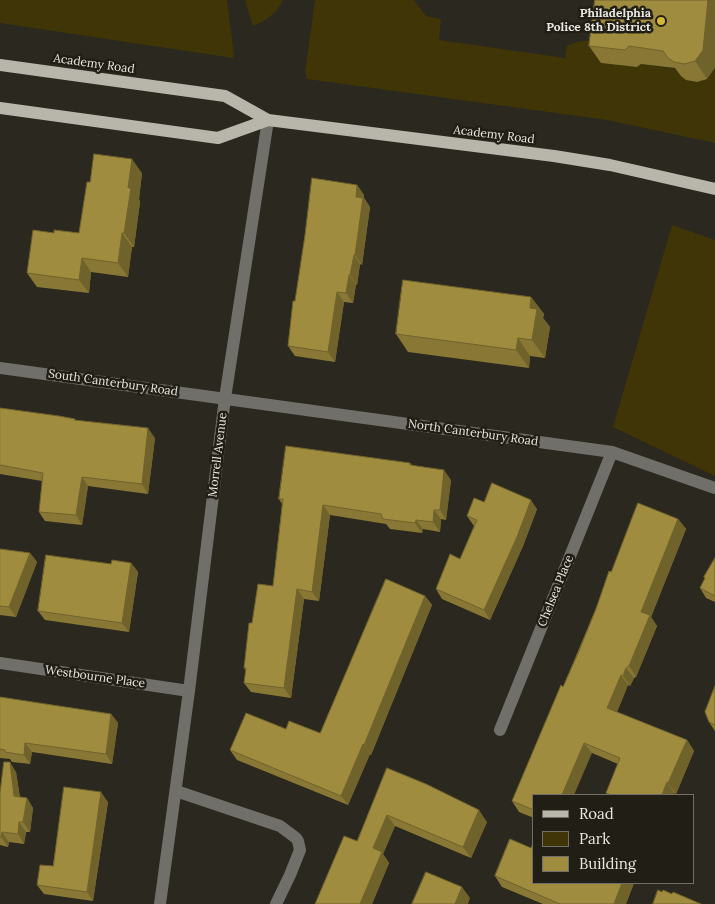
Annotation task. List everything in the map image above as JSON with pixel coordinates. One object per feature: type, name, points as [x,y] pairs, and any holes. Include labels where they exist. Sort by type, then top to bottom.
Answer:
[{"type":"main road","name":"Academy Road","points":[[0,65],[225,96],[268,120],[554,156],[715,188]]},
{"type":"main road","name":"Academy Road","points":[[0,108],[218,138],[268,120]]},
{"type":"street","name":"Morrell Avenue","points":[[160,904],[189,691],[225,398],[268,120]]},
{"type":"street","name":"South Canterbury Road","points":[[0,368],[225,398]]},
{"type":"street","name":"North Canterbury Road","points":[[225,398],[612,452],[715,488]]},
{"type":"street","name":"Chelsea Place","points":[[500,730],[612,452]]},
{"type":"street","name":"Westbourne Place","points":[[0,663],[189,691]]},
{"type":"street","points":[[176,791],[280,826],[296,838],[300,850],[276,904]]},
{"type":"green space","points":[[0,0],[227,0],[234,55],[233,58],[0,23]]},
{"type":"green space","points":[[245,0],[283,0],[271,16],[253,26]]},
{"type":"green space","points":[[315,0],[414,0],[426,16],[441,19],[439,40],[565,58],[567,46],[581,41],[594,41],[604,43],[601,63],[637,67],[641,64],[676,69],[692,82],[704,80],[715,68],[715,143],[607,120],[307,79],[305,72]]},
{"type":"green space","points":[[672,225],[715,240],[715,476],[613,427]]},
{"type":"building","name":"Philadelphia Police 8th District","points":[[595,0],[708,0],[703,50],[695,61],[684,64],[674,62],[663,51],[629,46],[625,50],[589,46]]},
{"type":"building","points":[[94,154],[132,159],[128,188],[131,188],[118,263],[82,258],[79,280],[27,273],[33,230],[54,233],[54,230],[79,233],[87,182],[90,182]]},
{"type":"building","points":[[312,178],[357,185],[356,197],[363,198],[355,255],[346,293],[337,292],[328,352],[288,346]]},
{"type":"building","points":[[403,280],[531,297],[530,308],[537,309],[532,340],[518,338],[516,350],[396,334]]},
{"type":"building","points":[[0,408],[59,416],[74,420],[148,428],[142,484],[82,477],[76,515],[39,512],[43,473],[0,465]]},
{"type":"building","points":[[286,446],[410,463],[410,465],[444,470],[440,510],[434,510],[433,522],[416,520],[415,523],[383,519],[381,514],[323,505],[312,592],[297,589],[284,688],[244,683],[246,668],[244,668],[249,623],[252,623],[258,584],[273,586],[283,499],[279,499]]},
{"type":"building","points":[[492,483],[531,500],[517,537],[484,610],[436,589],[450,554],[460,559],[477,520],[467,516],[474,498],[484,502]]},
{"type":"building","points":[[638,503],[678,519],[641,612],[650,615],[629,666],[626,668],[623,676],[621,675],[607,708],[687,740],[662,794],[606,793],[620,758],[584,743],[562,794],[532,794],[532,809],[512,801],[561,685],[563,687],[579,651],[609,571],[611,572]]},
{"type":"building","points":[[0,549],[30,553],[9,607],[0,606]]},
{"type":"building","points":[[46,555],[111,564],[112,560],[131,563],[122,623],[38,611]]},
{"type":"building","points":[[715,558],[715,596],[700,588]]},
{"type":"building","points":[[386,579],[425,596],[341,796],[230,750],[246,713],[286,729],[289,721],[320,733]]},
{"type":"building","points":[[715,686],[715,725],[709,722],[705,712]]},
{"type":"building","points":[[0,697],[111,714],[106,754],[25,743],[24,755],[5,752],[5,750],[0,749]]},
{"type":"building","points":[[4,762],[10,762],[14,796],[27,798],[23,822],[19,822],[18,834],[2,832],[0,837],[0,793]]},
{"type":"building","points":[[387,768],[426,784],[479,810],[463,847],[387,815],[373,848],[382,852],[360,904],[315,904],[344,836],[357,841]]},
{"type":"building","points":[[64,787],[101,792],[87,892],[37,885],[40,865],[53,866]]},
{"type":"building","points":[[510,839],[531,848],[532,846],[532,884],[622,884],[614,904],[560,904],[495,876]]},
{"type":"building","points":[[426,872],[462,887],[455,904],[412,904]]},
{"type":"building","points":[[658,890],[672,894],[673,892],[701,904],[653,904]]},
{"type":"place","name":"Philadelphia Police 8th District","points":[[661,21]]}]
